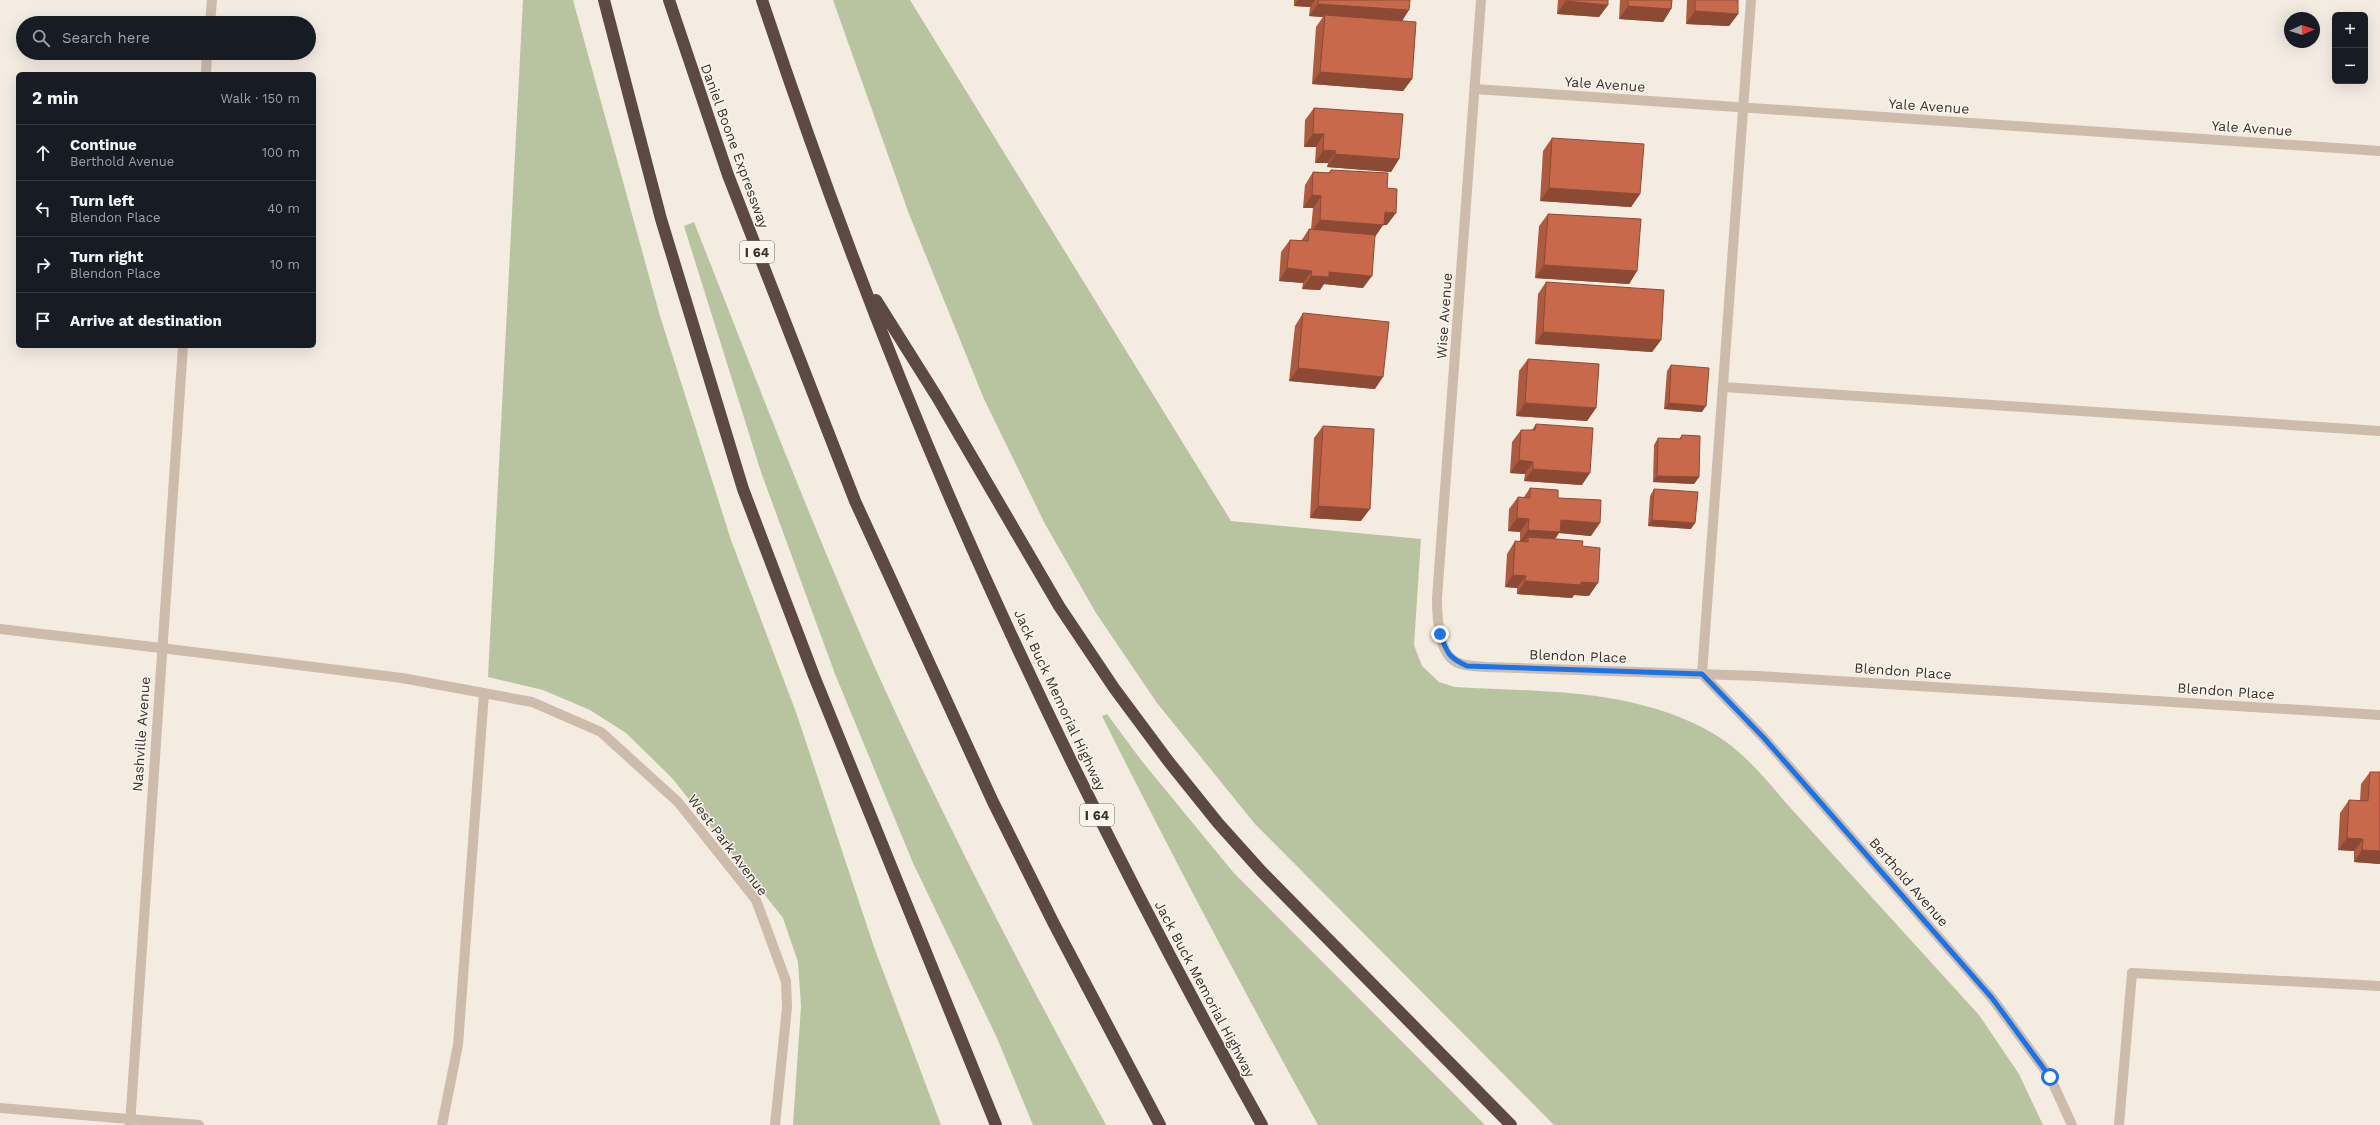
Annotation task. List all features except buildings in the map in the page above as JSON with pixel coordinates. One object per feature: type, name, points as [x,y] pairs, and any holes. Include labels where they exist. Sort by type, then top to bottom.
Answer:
[{"type":"highway","points":[[604,0],[661,219],[743,489],[814,676],[996,1125]]},
{"type":"highway","name":"Daniel Boone Expressway","points":[[669,0],[728,175],[855,501],[934,677],[997,809],[1072,959],[1160,1125]]},
{"type":"highway","name":"I 64","points":[[762,0],[860,275]]},
{"type":"highway","points":[[860,275],[937,397],[1059,606],[1114,688],[1169,762],[1218,823],[1262,872],[1511,1125]]},
{"type":"highway","name":"Jack Buck Memorial Highway","points":[[860,275],[949,497],[1098,816],[1159,937],[1262,1125]]},
{"type":"highway","points":[[988,1107],[990,1125]]},
{"type":"street","points":[[211,16],[212,0]]},
{"type":"street","name":"Wise Avenue","points":[[1440,634],[1437,615],[1437,598],[1475,89],[1480,0]]},
{"type":"street","points":[[1702,674],[1742,107],[1751,0]]},
{"type":"street","points":[[206,72],[207,60]]},
{"type":"street","name":"Yale Avenue","points":[[1475,89],[2380,151]]},
{"type":"street","name":"Nashville Avenue","points":[[130,1122],[161,648],[183,348]]},
{"type":"street","points":[[1723,387],[2380,431]]},
{"type":"street","name":"West Park Avenue","points":[[0,629],[402,678],[532,702],[601,732],[678,802],[756,900],[786,981],[787,1007],[775,1125]]},
{"type":"street","name":"Blendon Place","points":[[1440,634],[1445,649],[1453,660],[1467,666],[1702,674],[2380,715]]},
{"type":"street","name":"Berthold Avenue","points":[[1702,674],[1764,738],[1992,998],[2050,1077],[2072,1125]]},
{"type":"street","points":[[442,1125],[458,1045],[484,693]]},
{"type":"street","points":[[2119,1125],[2132,972],[2380,986]]},
{"type":"street","points":[[0,1108],[130,1122],[199,1125]]},
{"type":"green space","points":[[523,0],[573,0],[660,316],[731,540],[797,715],[874,947],[941,1125],[793,1125],[801,1006],[798,962],[783,918],[672,778],[626,733],[590,710],[543,690],[488,677]]},
{"type":"green space","points":[[833,0],[910,0],[1231,521],[1421,539],[1414,645],[1422,666],[1439,682],[1455,687],[1555,692],[1621,700],[1653,708],[1684,719],[1714,734],[1735,748],[1762,775],[1979,1015],[2019,1074],[2043,1125],[1554,1125],[1255,824],[1157,703],[1096,613],[1045,524],[984,399],[909,214]]},
{"type":"green space","points":[[694,222],[805,503],[876,670],[958,843],[1106,1125],[1033,1125],[997,1038],[913,863],[835,674],[761,472],[684,226]]},
{"type":"green space","points":[[1107,714],[1141,760],[1233,872],[1485,1125],[1318,1125],[1262,1024],[1154,819],[1102,716]]},
{"type":"route","points":[[1440,634],[1445,649],[1453,660],[1467,666],[1702,674],[1764,738],[1992,998],[2050,1077]]}]
